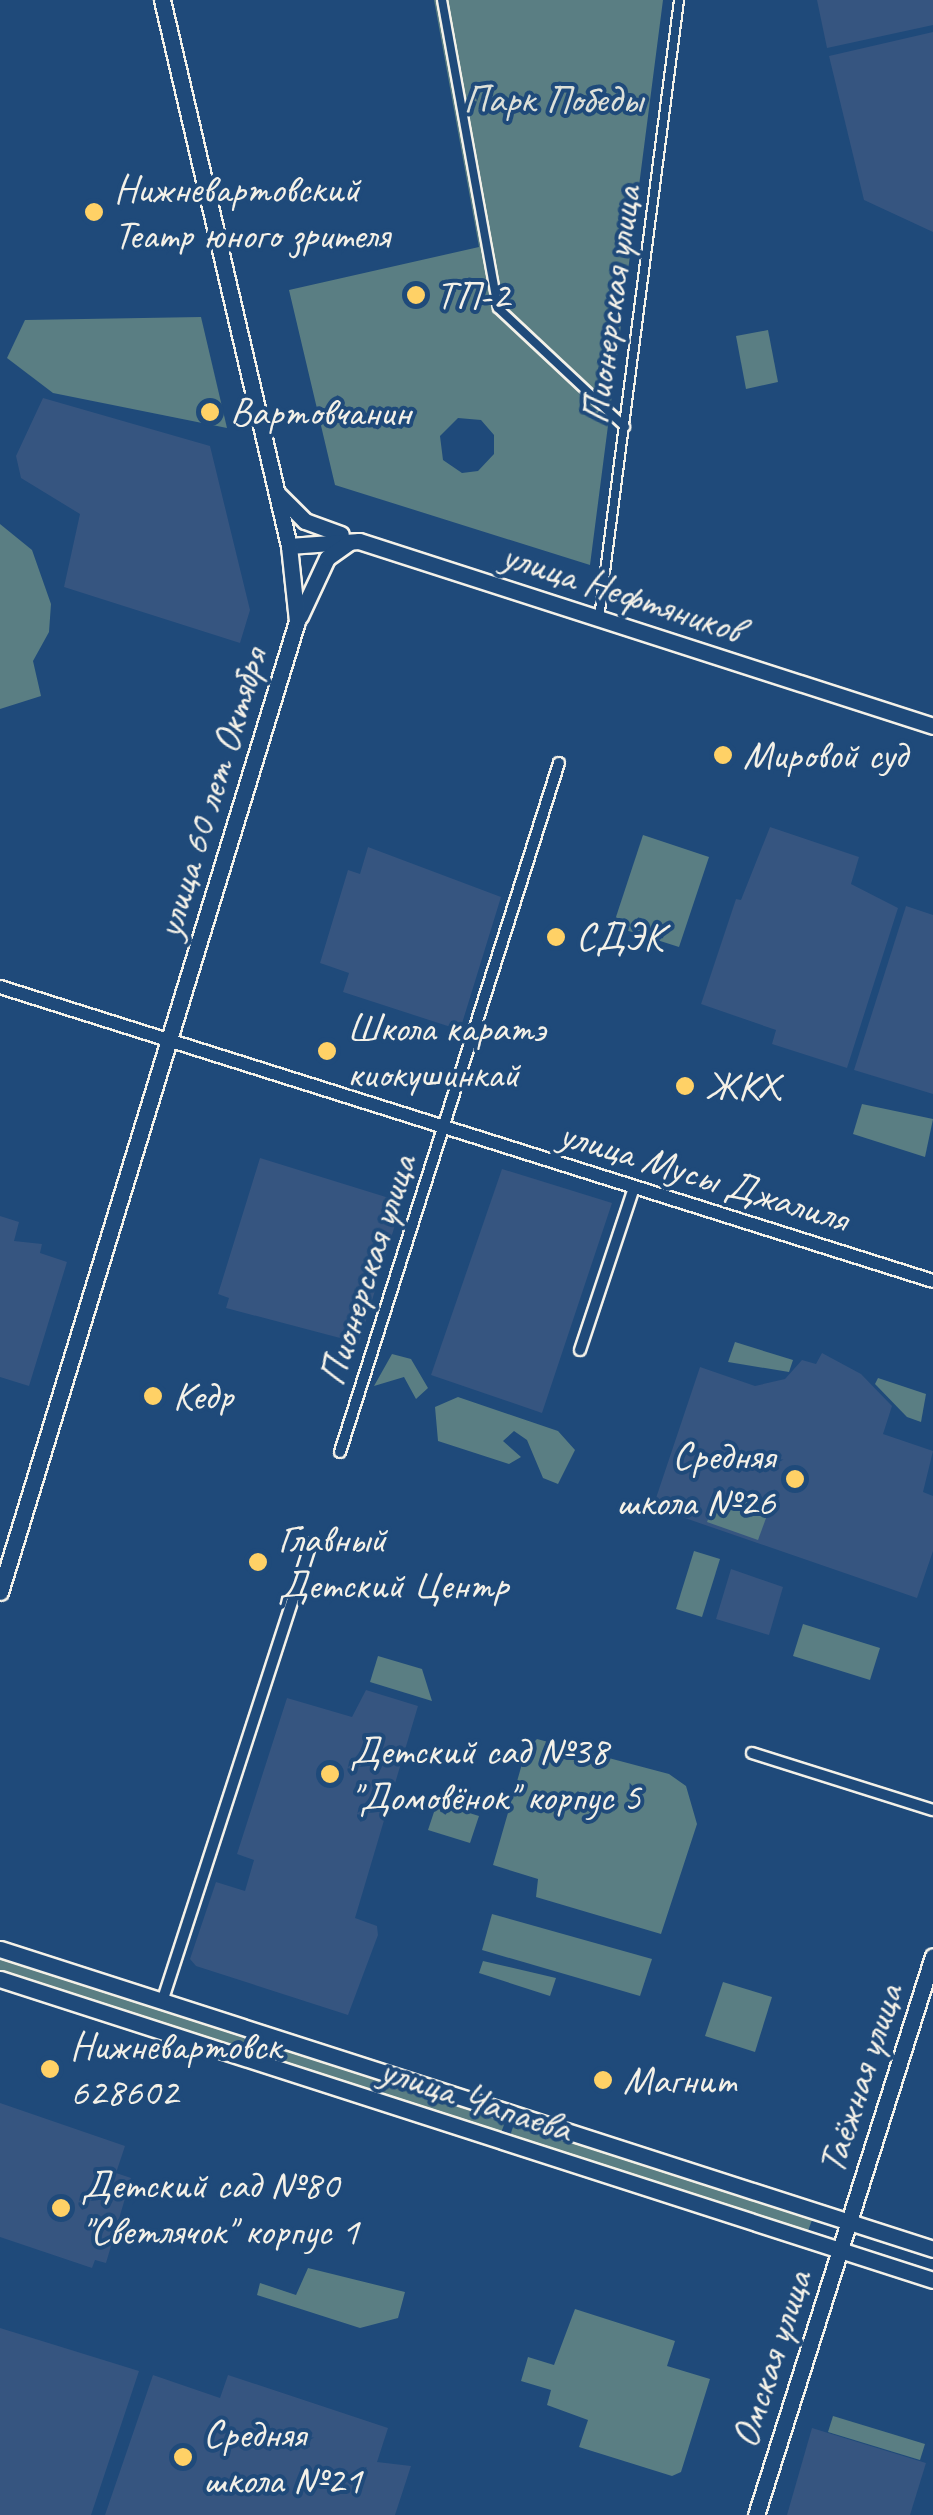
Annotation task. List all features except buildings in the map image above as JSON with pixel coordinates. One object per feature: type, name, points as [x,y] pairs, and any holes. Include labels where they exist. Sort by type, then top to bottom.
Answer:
[{"type":"main road","name":"улица 60 лет Октября","points":[[0,1592],[297,622],[289,546],[162,0]]},
{"type":"main road","points":[[274,488],[305,521],[359,541]]},
{"type":"main road","points":[[297,622],[327,558],[359,541]]},
{"type":"main road","name":"улица Нефтяников","points":[[289,546],[359,541],[933,726]]},
{"type":"main road","name":"улица Чапаева","points":[[0,1949],[933,2249]]},
{"type":"main road","name":"Таёжная улица","points":[[849,2222],[933,1956]]},
{"type":"main road","name":"улица Чапаева","points":[[0,1979],[933,2280]]},
{"type":"main road","name":"Омская улица","points":[[756,2515],[849,2222]]},
{"type":"street","points":[[442,0],[498,308],[625,427]]},
{"type":"street","name":"Пионерская улица","points":[[599,618],[680,0]]},
{"type":"street","name":"Пионерская улица","points":[[340,1452],[559,762]]},
{"type":"street","name":"улица Мусы Джалиля","points":[[0,986],[442,1132],[933,1281]]},
{"type":"street","points":[[580,1350],[634,1188]]},
{"type":"street","points":[[162,2002],[311,1544]]},
{"type":"street","points":[[752,1753],[933,1810]]},
{"type":"shaded area","points":[[817,0],[933,0],[933,25],[827,48]]},
{"type":"shaded area","points":[[933,32],[933,232],[864,200],[829,56]]},
{"type":"shaded area","points":[[43,398],[210,446],[250,610],[240,643],[64,587],[80,514],[21,478],[16,456]]},
{"type":"shaded area","points":[[770,827],[859,857],[851,884],[898,908],[847,1068],[772,1044],[776,1030],[701,1004],[736,899],[741,900]]},
{"type":"shaded area","points":[[368,847],[501,897],[460,1030],[343,992],[349,973],[320,963],[348,870],[360,874]]},
{"type":"shaded area","points":[[906,906],[933,915],[933,1094],[854,1070]]},
{"type":"shaded area","points":[[260,1158],[402,1202],[359,1343],[226,1308],[229,1298],[218,1294]]},
{"type":"shaded area","points":[[502,1169],[612,1203],[542,1413],[431,1375]]},
{"type":"shaded area","points":[[0,1216],[19,1222],[14,1241],[42,1244],[40,1253],[67,1262],[29,1386],[0,1377]]},
{"type":"shaded area","name":"Средняя школа №26","points":[[822,1353],[861,1374],[892,1406],[883,1434],[933,1451],[923,1492],[933,1496],[933,1551],[917,1598],[653,1507],[700,1367],[755,1386],[785,1379],[802,1360],[816,1364]]},
{"type":"shaded area","points":[[731,1569],[783,1587],[769,1635],[716,1619]]},
{"type":"shaded area","name":"Детский сад №38 \"Домовёнок\" корпус 5","points":[[366,1690],[418,1706],[355,1918],[377,1926],[378,1935],[348,2015],[196,1966],[190,1959],[216,1882],[245,1891],[254,1860],[237,1854],[287,1698],[352,1717]]},
{"type":"shaded area","name":"Детский сад №80 \"Светлячок\" корпус 1","points":[[0,2103],[125,2146],[116,2173],[131,2178],[106,2263],[95,2260],[92,2268],[0,2237]]},
{"type":"shaded area","points":[[0,2328],[139,2371],[91,2515],[0,2515]]},
{"type":"shaded area","points":[[153,2375],[220,2398],[228,2375],[388,2428],[377,2462],[411,2466],[395,2515],[105,2515]]},
{"type":"shaded area","points":[[812,2428],[926,2463],[910,2515],[787,2515]]},
{"type":"green space","name":"Парк Победы","points":[[434,0],[663,0],[590,565],[335,485],[289,290],[479,247]],"holes":[[[458,418],[481,420],[494,435],[494,454],[478,471],[462,473],[443,460],[440,436]]]},
{"type":"green space","points":[[201,317],[227,428],[53,393],[7,358],[25,320]]},
{"type":"green space","points":[[768,330],[778,382],[746,389],[736,336]]},
{"type":"green space","points":[[0,524],[32,550],[51,604],[49,632],[33,661],[41,696],[0,709]]},
{"type":"green space","points":[[643,835],[709,857],[679,947],[613,926]]},
{"type":"green space","points":[[862,1104],[933,1119],[925,1157],[853,1134]]},
{"type":"green space","points":[[735,1342],[793,1360],[789,1372],[728,1362]]},
{"type":"green space","points":[[392,1354],[411,1359],[428,1388],[416,1399],[404,1377],[374,1386]]},
{"type":"green space","points":[[878,1378],[926,1394],[921,1422],[907,1417],[875,1384]]},
{"type":"green space","points":[[458,1397],[558,1431],[575,1450],[558,1484],[543,1478],[527,1440],[514,1431],[503,1441],[521,1457],[509,1464],[438,1441],[435,1407]]},
{"type":"green space","points":[[718,1492],[769,1510],[758,1540],[707,1522]]},
{"type":"green space","points":[[694,1551],[720,1559],[702,1617],[676,1609]]},
{"type":"green space","points":[[803,1624],[880,1648],[870,1680],[793,1656]]},
{"type":"green space","points":[[378,1656],[422,1669],[432,1701],[370,1682]]},
{"type":"green space","points":[[537,1739],[669,1774],[686,1786],[697,1824],[661,1934],[536,1897],[538,1879],[493,1865],[526,1750]]},
{"type":"green space","points":[[437,1803],[479,1816],[470,1843],[428,1830]]},
{"type":"green space","points":[[492,1914],[652,1959],[640,1996],[482,1950]]},
{"type":"green space","points":[[0,1958],[505,2122],[501,2133],[0,1971]]},
{"type":"green space","points":[[483,1961],[556,1978],[550,1996],[479,1973]]},
{"type":"green space","points":[[723,1982],[772,1997],[755,2052],[705,2036]]},
{"type":"green space","points":[[514,2124],[812,2220],[808,2231],[510,2136]]},
{"type":"green space","points":[[308,2268],[405,2292],[398,2318],[360,2328],[257,2295],[260,2283],[296,2295]]},
{"type":"green space","points":[[575,2309],[675,2341],[667,2366],[710,2379],[681,2472],[672,2476],[579,2447],[588,2420],[547,2405],[551,2390],[521,2381],[528,2357],[554,2365]]},
{"type":"green space","points":[[833,2416],[925,2444],[920,2460],[828,2432]]},
{"type":"place","name":"Нижневартовский Театр юного зрителя","points":[[94,212]]},
{"type":"place","name":"ТП-2","points":[[416,295]]},
{"type":"place","name":"Вартовчанин","points":[[210,412]]},
{"type":"place","name":"Мировой суд","points":[[723,755]]},
{"type":"place","name":"СДЭК","points":[[556,937]]},
{"type":"place","name":"Школа каратэ киокушинкай","points":[[327,1051]]},
{"type":"place","name":"ЖКХ","points":[[685,1086]]},
{"type":"place","name":"Кедр","points":[[153,1396]]},
{"type":"place","name":"Средняя школа №26","points":[[795,1479]]},
{"type":"place","name":"Главный Детский Центр","points":[[258,1562]]},
{"type":"place","name":"Детский сад №38 \"Домовёнок\" корпус 5","points":[[330,1774]]},
{"type":"place","name":"Нижневартовск 628602","points":[[50,2069]]},
{"type":"place","name":"Магнит","points":[[603,2080]]},
{"type":"place","name":"Детский сад №80 \"Светлячок\" корпус 1","points":[[61,2208]]},
{"type":"place","name":"Средняя школа №21","points":[[183,2457]]}]
